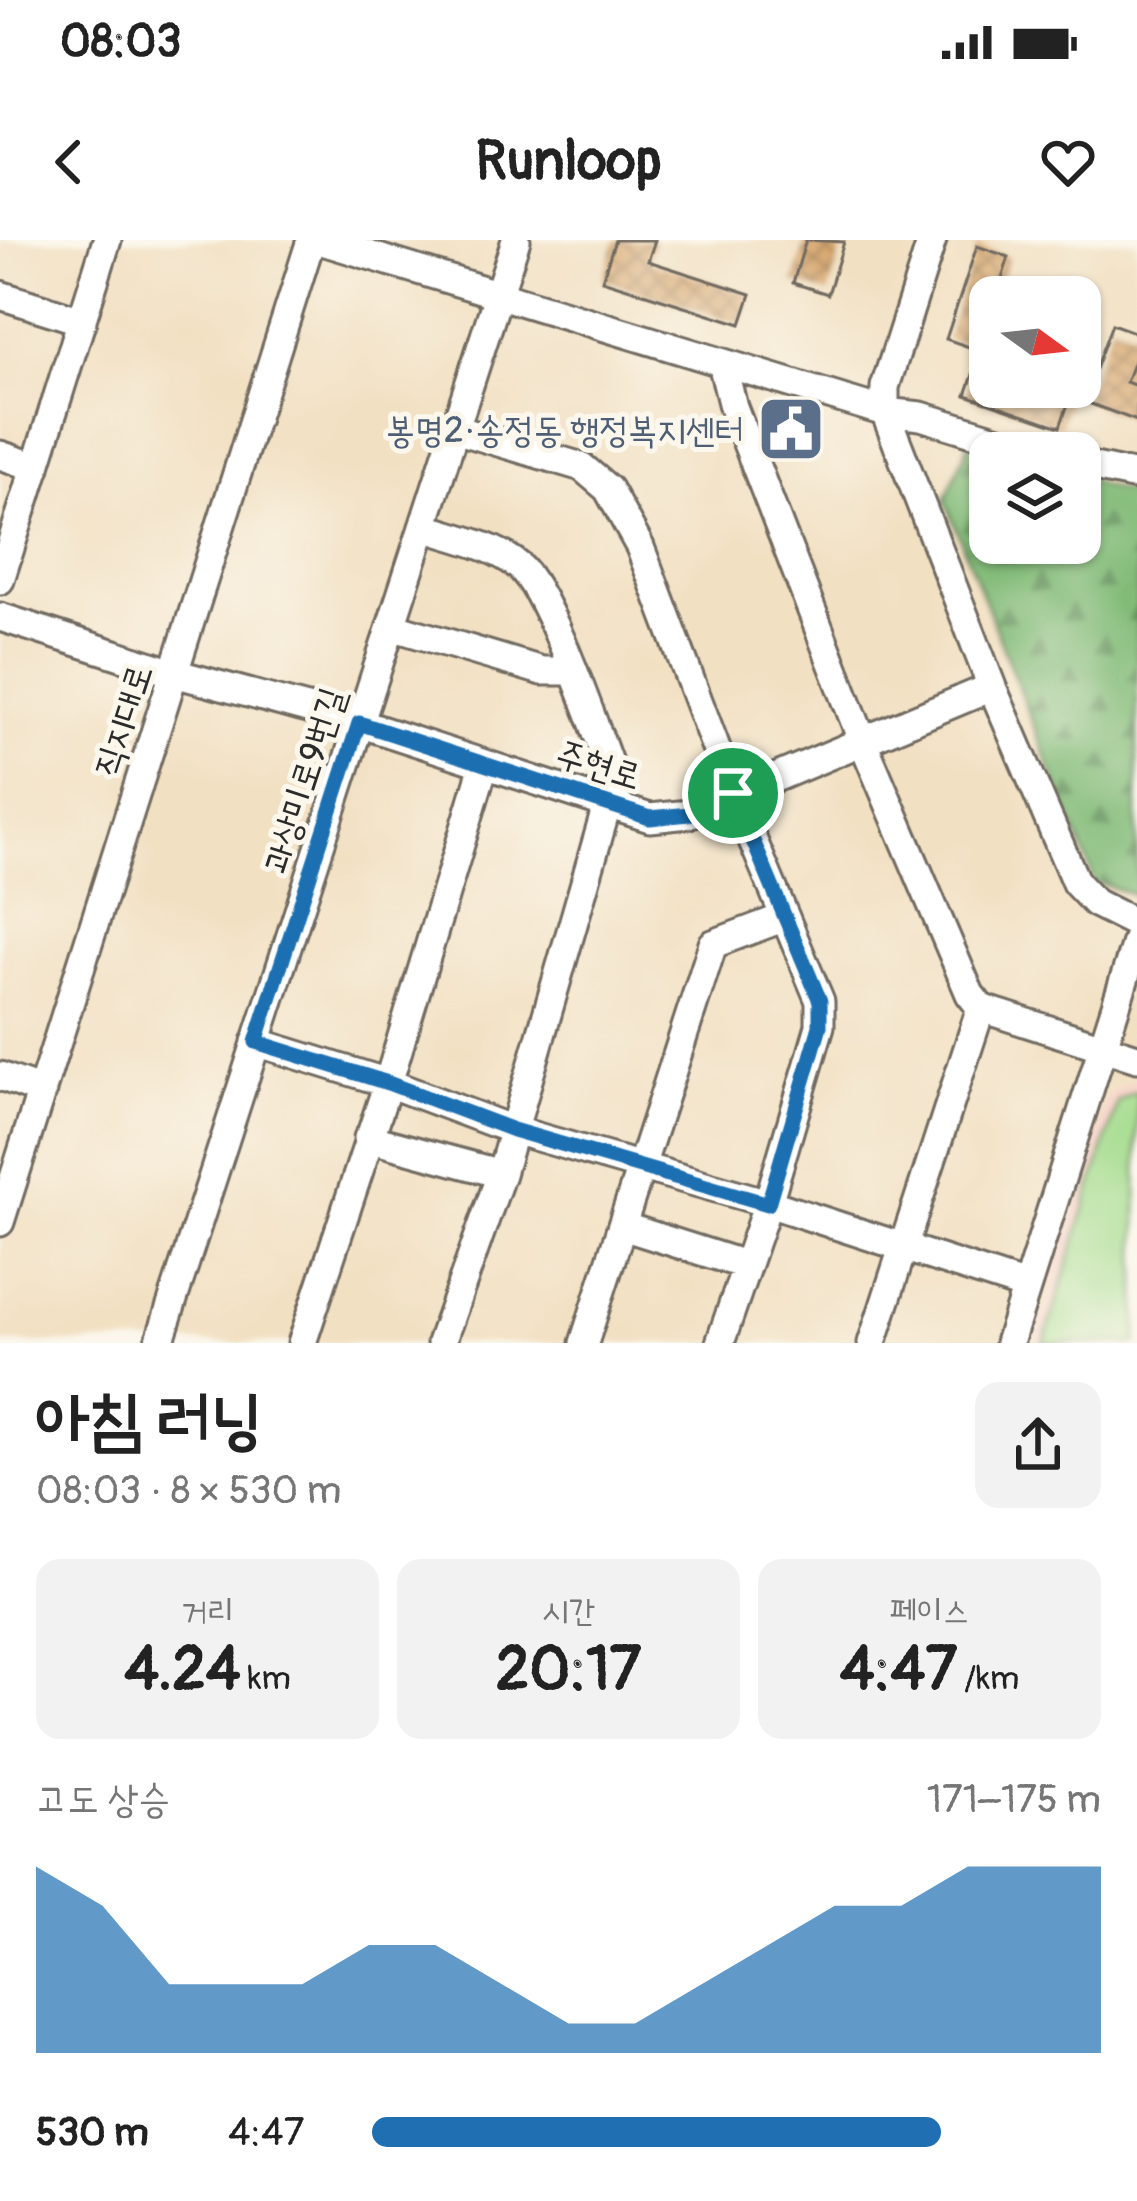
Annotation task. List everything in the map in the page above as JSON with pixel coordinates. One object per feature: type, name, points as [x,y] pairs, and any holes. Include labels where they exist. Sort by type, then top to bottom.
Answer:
[{"type":"street","points":[[0,580],[107,240]]},
{"type":"street","points":[[315,240],[885,412],[921,416],[973,432]]},
{"type":"street","name":"직지대로","points":[[0,1222],[315,240]]},
{"type":"street","name":"과상미로9번길","points":[[159,1343],[516,240]]},
{"type":"street","points":[[932,240],[886,387],[885,412],[992,687],[1076,883],[1095,903],[1137,924]]},
{"type":"street","points":[[0,295],[82,321]]},
{"type":"street","points":[[722,363],[733,407],[862,740],[970,994],[981,1009],[1137,1058]]},
{"type":"street","points":[[455,429],[582,467],[608,489],[640,547],[733,793],[820,1001],[820,1026],[768,1204],[720,1343]]},
{"type":"street","points":[[0,455],[36,467]]},
{"type":"street","points":[[1101,468],[1137,476]]},
{"type":"street","points":[[423,527],[486,548],[518,566],[541,595],[618,789],[607,806],[501,1174],[441,1343]]},
{"type":"street","name":"주현로","points":[[0,616],[174,673],[359,723],[650,818],[689,814],[992,687]]},
{"type":"street","points":[[391,626],[542,671],[571,671]]},
{"type":"street","points":[[302,1343],[388,1083],[484,765]]},
{"type":"street","points":[[584,1343],[713,944],[785,917]]},
{"type":"street","points":[[1009,1343],[1137,939]]},
{"type":"street","points":[[872,1343],[981,1009]]},
{"type":"street","points":[[256,1042],[388,1083],[513,1130],[768,1204],[1026,1287]]},
{"type":"street","points":[[0,1076],[42,1091]]},
{"type":"street","points":[[368,1138],[501,1174]]},
{"type":"street","points":[[622,1226],[745,1265]]},
{"type":"shaded area","points":[[1137,1078],[1137,1343],[1035,1343],[1107,1096]]},
{"type":"green space","points":[[969,442],[969,561],[945,500]]},
{"type":"green space","points":[[1101,484],[1137,491],[1137,896],[1095,882],[970,564],[1101,564]]},
{"type":"green space","points":[[1137,1091],[1137,1343],[1044,1343],[1118,1101]]},
{"type":"building","points":[[615,240],[655,240],[648,261],[751,294],[741,324],[602,280]]},
{"type":"building","points":[[806,240],[844,242],[828,294],[793,283]]},
{"type":"building","points":[[977,246],[1009,257],[1003,276],[969,276],[969,347],[946,339]]},
{"type":"building","points":[[1112,324],[1137,333],[1137,353],[1126,382],[1137,386],[1137,421],[1101,408],[1101,353]]},
{"type":"building","points":[[1004,408],[1067,408],[1060,427]]},
{"type":"place","name":"봉명2·송정동 행정복지센터","points":[[791,429]]},
{"type":"route","points":[[359,723],[650,818],[689,814],[733,793],[820,1001],[820,1026],[768,1204],[513,1130],[388,1083],[256,1042],[359,723]]}]
